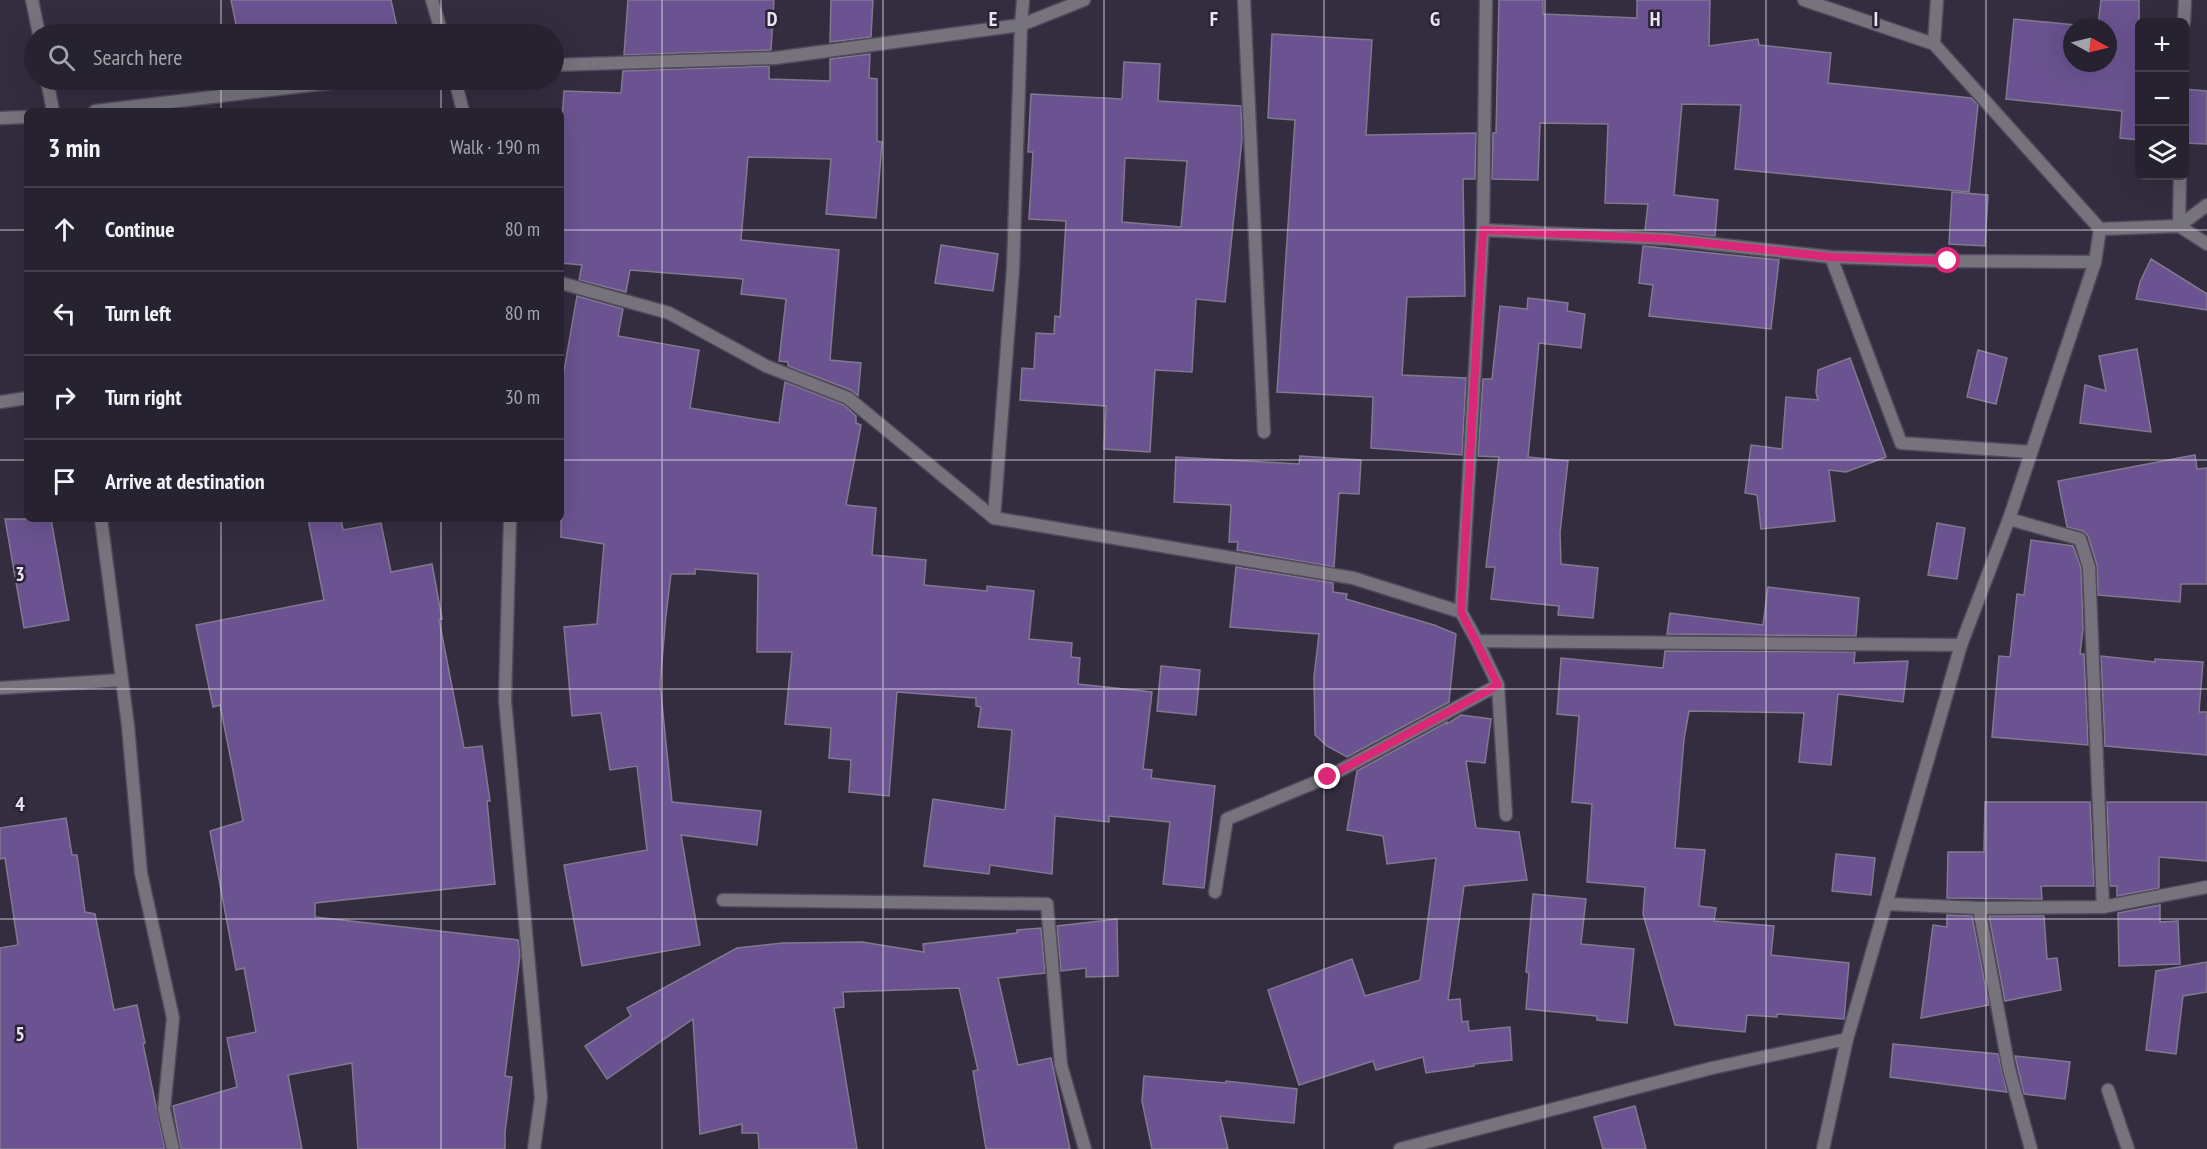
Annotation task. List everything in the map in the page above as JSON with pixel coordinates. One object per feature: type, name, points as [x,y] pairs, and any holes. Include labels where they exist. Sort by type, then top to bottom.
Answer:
[{"type":"street","points":[[32,0],[37,24]]},
{"type":"street","points":[[432,0],[439,24]]},
{"type":"street","points":[[994,518],[1013,269],[1020,25],[1023,0]]},
{"type":"street","points":[[564,64],[775,58],[1020,25],[1084,0]]},
{"type":"street","points":[[1244,0],[1264,432]]},
{"type":"street","points":[[1486,0],[1483,230],[1461,612],[1498,685],[1506,815]]},
{"type":"street","points":[[1804,0],[1934,44],[2100,229]]},
{"type":"street","points":[[1934,44],[1937,0]]},
{"type":"street","points":[[2184,18],[2185,0]]},
{"type":"street","points":[[49,90],[52,108]]},
{"type":"street","points":[[120,108],[271,90]]},
{"type":"street","points":[[458,90],[462,108]]},
{"type":"street","points":[[0,118],[24,117]]},
{"type":"street","points":[[2179,226],[2180,180]]},
{"type":"street","points":[[2100,229],[2179,226],[2207,205]]},
{"type":"street","points":[[2179,226],[2207,244]]},
{"type":"street","points":[[1823,1149],[1847,1039],[1888,904],[1961,645],[2009,519],[2095,262],[2100,229]]},
{"type":"street","points":[[1483,230],[1669,239],[1831,257],[2095,262]]},
{"type":"street","points":[[1831,257],[1901,443],[2031,452]]},
{"type":"street","points":[[564,284],[669,313],[766,366],[848,398],[994,518],[1353,578],[1461,612]]},
{"type":"street","points":[[0,402],[24,398]]},
{"type":"street","points":[[2009,519],[2080,539],[2089,567],[2103,907]]},
{"type":"street","points":[[101,522],[128,726],[141,873],[173,1018],[164,1109],[174,1149]]},
{"type":"street","points":[[510,522],[505,700],[541,1098],[534,1149]]},
{"type":"street","points":[[1477,641],[1961,645]]},
{"type":"street","points":[[0,688],[121,680]]},
{"type":"street","points":[[1215,892],[1227,819],[1328,777],[1498,685]]},
{"type":"street","points":[[1888,904],[1979,908],[2103,907],[2207,887]]},
{"type":"street","points":[[723,900],[1047,904],[1061,1065],[1085,1149]]},
{"type":"street","points":[[1979,908],[2009,1068],[2031,1149]]},
{"type":"street","points":[[1400,1149],[1424,1146],[1712,1068],[1847,1039]]},
{"type":"street","points":[[2108,1090],[2128,1149]]},
{"type":"building","points":[[231,0],[391,0],[396,24],[236,24]]},
{"type":"building","points":[[628,0],[774,0],[771,50],[624,55]]},
{"type":"building","points":[[831,0],[873,0],[871,37],[830,42]]},
{"type":"building","points":[[1499,0],[1543,0],[1543,14],[1637,18],[1637,0],[1710,0],[1709,46],[1758,39],[1759,45],[1831,53],[1828,83],[1971,98],[1978,105],[1969,192],[1735,169],[1741,105],[1682,104],[1674,195],[1718,200],[1715,236],[1645,230],[1648,204],[1605,203],[1608,124],[1540,123],[1538,180],[1492,179],[1493,133],[1496,133]]},
{"type":"building","points":[[2101,0],[2139,0],[2139,18],[2135,18],[2135,140],[2120,138],[2122,111],[2006,99],[2014,19],[2063,24],[2063,72],[2117,72],[2117,18],[2099,18]]},
{"type":"building","points":[[1272,34],[1372,40],[1366,135],[1476,133],[1475,179],[1463,179],[1465,296],[1407,297],[1402,375],[1466,378],[1462,455],[1371,448],[1373,397],[1277,392],[1295,120],[1268,118]]},
{"type":"building","points":[[870,54],[869,78],[877,79],[877,141],[882,142],[876,218],[826,214],[831,159],[748,157],[741,240],[839,250],[830,360],[861,363],[858,396],[851,390],[788,366],[788,362],[779,361],[786,299],[741,294],[743,279],[630,270],[626,292],[579,280],[582,265],[564,263],[564,91],[621,93],[623,71],[769,66],[769,79],[830,81],[830,59]]},
{"type":"building","points":[[1124,62],[1160,64],[1158,101],[1241,106],[1242,139],[1225,302],[1196,299],[1192,372],[1155,370],[1150,452],[1104,449],[1106,406],[1020,400],[1022,368],[1034,369],[1036,333],[1054,334],[1055,316],[1060,317],[1066,221],[1029,219],[1033,152],[1028,152],[1031,94],[1122,99]],"holes":[[[1125,158],[1187,161],[1181,227],[1122,222]]]},
{"type":"building","points":[[2189,89],[2207,91],[2207,144],[2189,143]]},
{"type":"building","points":[[1952,192],[1988,195],[1985,246],[1949,244]]},
{"type":"building","points":[[941,245],[998,254],[993,291],[935,283]]},
{"type":"building","points":[[1643,246],[1779,260],[1771,329],[1649,316],[1653,285],[1639,283]]},
{"type":"building","points":[[2151,259],[2207,294],[2207,310],[2136,299],[2140,282]]},
{"type":"building","points":[[577,296],[623,309],[618,336],[699,350],[690,408],[779,423],[785,382],[844,405],[856,416],[856,423],[861,425],[846,505],[876,508],[872,555],[926,560],[924,585],[987,591],[987,586],[1034,591],[1029,639],[1072,643],[1071,657],[1080,658],[1078,684],[1152,692],[1143,769],[1152,770],[1151,778],[1215,786],[1204,888],[1163,884],[1170,822],[1109,816],[1109,822],[1055,816],[1052,874],[990,865],[989,874],[924,866],[933,799],[1005,810],[1012,730],[978,727],[981,707],[976,706],[976,698],[897,692],[889,796],[849,792],[851,760],[829,758],[831,728],[785,724],[792,652],[757,652],[758,574],[695,569],[695,574],[671,574],[666,615],[660,684],[672,802],[761,811],[757,845],[681,835],[700,945],[582,966],[564,865],[647,850],[637,766],[610,770],[601,713],[572,716],[564,627],[597,624],[604,544],[561,537],[561,522],[564,522],[564,371]]},
{"type":"building","points":[[1528,298],[1568,303],[1567,311],[1585,314],[1581,348],[1539,343],[1528,457],[1568,461],[1560,533],[1561,564],[1598,568],[1593,618],[1558,615],[1559,606],[1491,599],[1495,567],[1486,567],[1499,457],[1478,456],[1483,379],[1492,379],[1500,306],[1527,309]]},
{"type":"building","points":[[2137,349],[2151,432],[2080,423],[2085,385],[2106,391],[2099,356]]},
{"type":"building","points":[[1978,350],[2007,358],[1996,404],[1967,397]]},
{"type":"building","points":[[1850,358],[1886,457],[1846,472],[1829,470],[1835,521],[1761,529],[1757,495],[1745,493],[1751,445],[1782,449],[1786,397],[1818,400],[1816,392],[1818,370]]},
{"type":"building","points":[[2195,455],[2197,469],[2207,468],[2207,584],[2181,584],[2180,602],[2098,595],[2097,565],[2088,536],[2083,531],[2067,527],[2058,481]]},
{"type":"building","points":[[1300,456],[1361,460],[1359,494],[1339,493],[1334,567],[1237,550],[1238,542],[1229,542],[1231,505],[1174,502],[1176,457],[1299,464]]},
{"type":"building","points":[[5,519],[52,522],[69,620],[24,628]]},
{"type":"building","points":[[309,522],[342,522],[343,530],[381,523],[391,572],[432,564],[442,619],[439,620],[464,748],[482,746],[490,801],[487,801],[495,884],[315,903],[315,917],[518,940],[520,955],[505,1076],[512,1077],[505,1149],[358,1149],[352,1063],[288,1075],[302,1149],[181,1149],[173,1106],[237,1087],[227,1038],[256,1032],[244,968],[236,970],[210,831],[243,821],[220,705],[213,707],[196,625],[324,600]]},
{"type":"building","points":[[1937,523],[1965,528],[1957,579],[1928,575]]},
{"type":"building","points":[[2031,540],[2073,546],[2081,568],[2083,629],[2080,654],[2084,654],[2088,745],[1992,737],[1999,656],[2010,657],[2017,594],[2024,595]]},
{"type":"building","points":[[1236,567],[1333,583],[1333,592],[1347,594],[1346,599],[1434,625],[1456,634],[1449,702],[1347,757],[1327,746],[1315,735],[1314,677],[1319,634],[1230,627]]},
{"type":"building","points":[[1768,587],[1859,598],[1856,636],[1667,634],[1670,613],[1763,625]]},
{"type":"building","points":[[1665,651],[1855,652],[1854,663],[1908,661],[1903,702],[1838,694],[1831,765],[1799,762],[1804,713],[1689,711],[1684,739],[1675,848],[1705,850],[1699,906],[1716,908],[1714,921],[1774,926],[1771,955],[1849,963],[1844,1019],[1777,1014],[1777,1017],[1747,1015],[1745,1032],[1675,1025],[1643,914],[1645,887],[1587,882],[1592,804],[1572,802],[1579,716],[1557,714],[1561,658],[1663,668]]},
{"type":"building","points":[[2101,656],[2155,662],[2155,659],[2203,662],[2199,712],[2207,712],[2207,755],[2105,746]]},
{"type":"building","points":[[1161,666],[1200,670],[1196,715],[1157,711]]},
{"type":"building","points":[[1461,715],[1491,719],[1485,763],[1466,761],[1476,828],[1519,832],[1527,880],[1464,886],[1448,1000],[1460,999],[1462,1022],[1468,1021],[1469,1031],[1510,1027],[1512,1060],[1426,1073],[1423,1057],[1376,1070],[1373,1061],[1299,1085],[1268,990],[1352,959],[1365,996],[1420,980],[1436,858],[1387,864],[1383,836],[1347,830],[1357,771]]},
{"type":"building","points":[[1985,802],[2090,802],[2094,886],[2041,886],[2042,899],[1947,898],[1948,852],[1984,852]]},
{"type":"building","points":[[2107,802],[2207,802],[2207,861],[2159,857],[2159,888],[2117,896],[2117,886],[2110,886]]},
{"type":"building","points":[[66,818],[72,855],[77,855],[85,912],[95,914],[114,1010],[137,1005],[165,1149],[0,1149],[0,948],[18,945],[5,858],[0,859],[0,828]]},
{"type":"building","points":[[1836,854],[1875,858],[1871,895],[1832,891]]},
{"type":"building","points":[[1533,894],[1586,899],[1581,944],[1634,949],[1627,1023],[1597,1020],[1597,1016],[1526,1009],[1529,973],[1526,972]]},
{"type":"building","points":[[2160,905],[2160,922],[2178,921],[2180,964],[2119,966],[2118,913]]},
{"type":"building","points":[[1947,915],[1972,916],[1989,1005],[1921,1018],[1933,925],[1947,927]]},
{"type":"building","points":[[1989,916],[2044,916],[2047,959],[2057,958],[2061,990],[2005,1001]]},
{"type":"building","points":[[1117,919],[1118,976],[1086,977],[1086,968],[1061,971],[1057,926]]},
{"type":"building","points":[[1041,928],[1045,973],[998,978],[1018,1065],[1051,1058],[1070,1149],[986,1149],[973,1071],[978,1070],[959,988],[843,992],[844,1007],[834,1008],[857,1149],[759,1149],[758,1133],[742,1133],[742,1124],[700,1134],[693,1019],[607,1079],[585,1046],[631,1016],[627,1008],[737,948],[783,943],[862,942],[924,952],[923,944]]},
{"type":"building","points":[[2207,962],[2207,992],[2183,996],[2176,1054],[2146,1050],[2156,971]]},
{"type":"building","points":[[1893,1044],[1998,1054],[2007,1092],[1890,1077]]},
{"type":"building","points":[[2015,1056],[2070,1062],[2065,1099],[2024,1094]]},
{"type":"building","points":[[1144,1076],[1226,1083],[1226,1081],[1297,1089],[1294,1123],[1220,1116],[1228,1149],[1152,1149],[1142,1101]]},
{"type":"building","points":[[1635,1106],[1646,1149],[1603,1149],[1594,1117]]},
{"type":"route","points":[[1328,777],[1498,685],[1461,612],[1483,230],[1669,239],[1831,257],[1948,261]]}]
